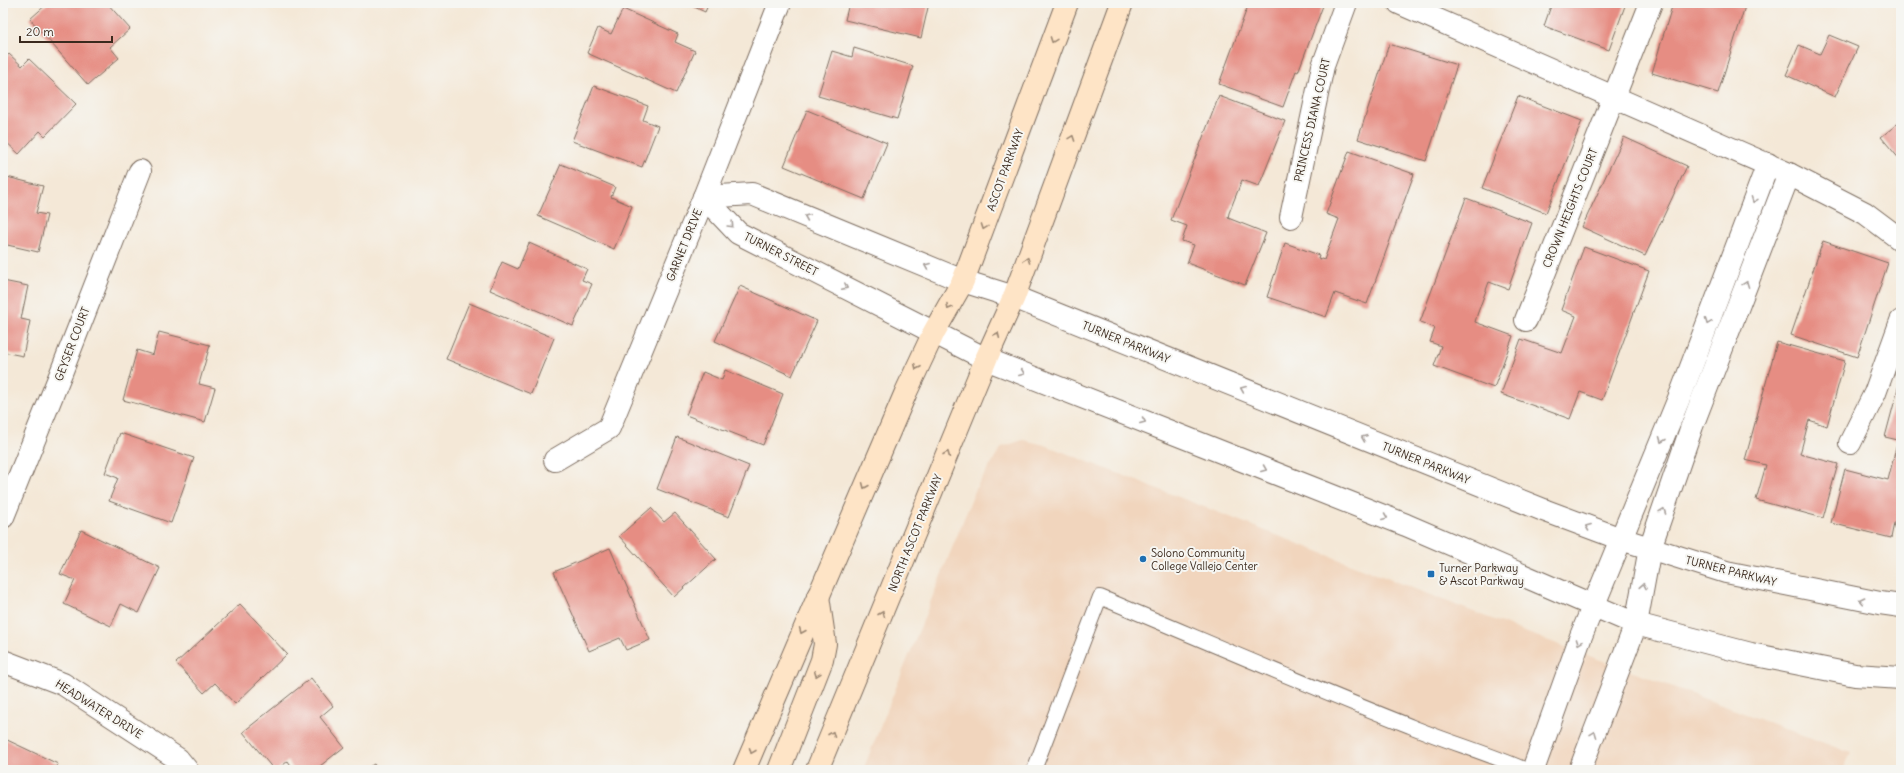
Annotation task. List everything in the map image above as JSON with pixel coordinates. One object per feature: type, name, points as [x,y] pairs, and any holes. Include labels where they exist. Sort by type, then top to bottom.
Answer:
[{"type":"main road","name":"ASCOT PARKWAY","points":[[934,332],[963,281],[1066,3]]},
{"type":"main road","points":[[1014,297],[1122,3]]},
{"type":"main road","name":"NORTH ASCOT PARKWAY","points":[[818,770],[986,359],[1014,297]]},
{"type":"main road","points":[[744,770],[818,594],[906,392],[934,332]]},
{"type":"main road","points":[[779,770],[822,660],[825,644],[818,594]]},
{"type":"street","name":"GARNET DRIVE","points":[[555,460],[609,428],[704,197],[780,3]]},
{"type":"street","name":"PRINCESS DIANA COURT","points":[[1290,216],[1323,66],[1346,3]]},
{"type":"street","points":[[1399,3],[1768,164],[1865,214],[1901,240]]},
{"type":"street","name":"CROWN HEIGHTS COURT","points":[[1526,320],[1651,3]]},
{"type":"street","points":[[1533,770],[1593,606],[1671,417],[1768,164]]},
{"type":"street","name":"GEYSER COURT","points":[[3,518],[140,171]]},
{"type":"street","points":[[1580,770],[1636,624],[1650,548],[1692,426],[1713,368],[1789,174]]},
{"type":"street","points":[[704,197],[752,194],[963,281]]},
{"type":"street","name":"TURNER STREET","points":[[704,197],[738,233],[986,359]]},
{"type":"street","name":"TURNER PARKWAY","points":[[963,281],[1014,297],[1539,508],[1621,539],[1726,572],[1901,606]]},
{"type":"street","points":[[1850,443],[1875,393],[1901,321]]},
{"type":"street","points":[[986,359],[1406,525],[1636,624],[1766,657],[1855,675],[1901,678]]},
{"type":"street","points":[[1693,360],[1713,368]]},
{"type":"street","points":[[1671,417],[1692,426]]},
{"type":"street","name":"HEADWATER DRIVE","points":[[3,661],[63,684],[178,760],[187,770]]},
{"type":"lane","points":[[1034,770],[1100,597],[1409,726],[1462,747],[1501,759],[1526,770]]},
{"type":"shaded area","name":"Solono Community College Vallejo Center","points":[[1023,440],[1045,445],[1525,632],[1851,753],[1843,770],[863,770],[977,486],[1002,447]]},
{"type":"building","points":[[48,3],[107,3],[130,29],[110,47],[119,58],[88,85],[30,19]]},
{"type":"building","points":[[686,3],[709,3],[705,12]]},
{"type":"building","points":[[849,3],[929,3],[921,38],[845,20]]},
{"type":"building","points":[[1249,3],[1324,3],[1283,107],[1219,84]]},
{"type":"building","points":[[1552,3],[1626,3],[1609,50],[1544,26]]},
{"type":"building","points":[[1673,3],[1746,3],[1718,93],[1652,73]]},
{"type":"building","points":[[623,9],[678,34],[675,42],[695,51],[676,93],[587,53],[598,28],[611,34]]},
{"type":"building","points":[[1829,35],[1858,47],[1835,97],[1786,75],[1799,45],[1820,54]]},
{"type":"building","points":[[1389,44],[1457,65],[1426,161],[1358,139]]},
{"type":"building","points":[[854,48],[913,66],[897,119],[818,96],[832,51],[852,57]]},
{"type":"building","points":[[9,54],[22,66],[29,59],[76,104],[45,136],[40,131],[19,154],[3,139],[3,60]]},
{"type":"building","points":[[594,86],[648,106],[643,120],[658,126],[642,167],[572,141]]},
{"type":"building","points":[[1219,96],[1285,121],[1259,186],[1242,180],[1229,213],[1228,218],[1266,233],[1245,285],[1187,263],[1194,245],[1182,241],[1187,226],[1171,220]]},
{"type":"building","points":[[1518,96],[1582,121],[1546,213],[1482,188]]},
{"type":"building","points":[[807,110],[887,143],[864,199],[784,166]]},
{"type":"building","points":[[1901,121],[1901,161],[1881,137]]},
{"type":"building","points":[[1624,137],[1687,166],[1645,256],[1582,227]]},
{"type":"building","points":[[1349,151],[1414,174],[1367,304],[1335,293],[1326,317],[1267,297],[1285,243],[1319,255],[1318,258],[1324,260],[1339,219],[1326,214]]},
{"type":"building","points":[[561,164],[615,187],[611,197],[632,206],[614,249],[538,216]]},
{"type":"building","points":[[3,176],[43,186],[36,213],[47,215],[38,252],[3,244]]},
{"type":"building","points":[[1466,198],[1532,223],[1508,289],[1489,282],[1475,322],[1513,336],[1494,388],[1434,366],[1441,346],[1430,342],[1435,328],[1420,322]]},
{"type":"building","points":[[1823,241],[1888,263],[1857,357],[1791,335]]},
{"type":"building","points":[[529,243],[587,269],[582,280],[592,284],[573,326],[490,290],[502,262],[518,269]]},
{"type":"building","points":[[1584,247],[1649,271],[1602,400],[1580,392],[1570,419],[1501,394],[1521,339],[1562,353],[1576,316],[1561,310]]},
{"type":"building","points":[[3,281],[28,286],[21,319],[30,321],[23,356],[3,352]]},
{"type":"building","points":[[740,286],[817,321],[792,376],[715,341]]},
{"type":"building","points":[[469,303],[554,338],[531,394],[446,359]]},
{"type":"building","points":[[159,332],[210,345],[199,384],[215,388],[205,422],[123,400],[137,350],[153,355]]},
{"type":"building","points":[[1777,342],[1845,361],[1827,426],[1809,420],[1800,454],[1838,464],[1823,518],[1756,500],[1766,465],[1745,460]]},
{"type":"building","points":[[725,370],[783,394],[763,445],[686,415],[703,372],[722,380]]},
{"type":"building","points":[[1901,377],[1901,525],[1894,523],[1891,538],[1831,523],[1845,469],[1888,480],[1898,440],[1885,437]]},
{"type":"building","points":[[120,433],[194,458],[171,523],[109,501],[118,478],[105,473]]},
{"type":"building","points":[[677,437],[749,466],[729,517],[657,489]]},
{"type":"building","points":[[651,508],[664,522],[675,513],[716,559],[674,597],[619,536]]},
{"type":"building","points":[[81,530],[160,568],[139,613],[121,604],[111,626],[64,604],[75,580],[60,574]]},
{"type":"building","points":[[610,548],[650,640],[626,650],[620,638],[589,651],[554,572]]},
{"type":"building","points":[[240,604],[287,654],[235,704],[215,683],[204,693],[176,663]]},
{"type":"building","points":[[311,678],[333,706],[320,717],[344,747],[315,770],[294,770],[288,761],[277,770],[274,770],[243,732]]},
{"type":"building","points":[[3,738],[58,764],[55,770],[3,770]]},
{"type":"building","points":[[374,764],[378,770],[364,770]]},
{"type":"place","name":"Solono Community College Vallejo Center","points":[[1143,559]]},
{"type":"place","name":"Turner Parkway & Ascot Parkway","points":[[1431,574]]}]
